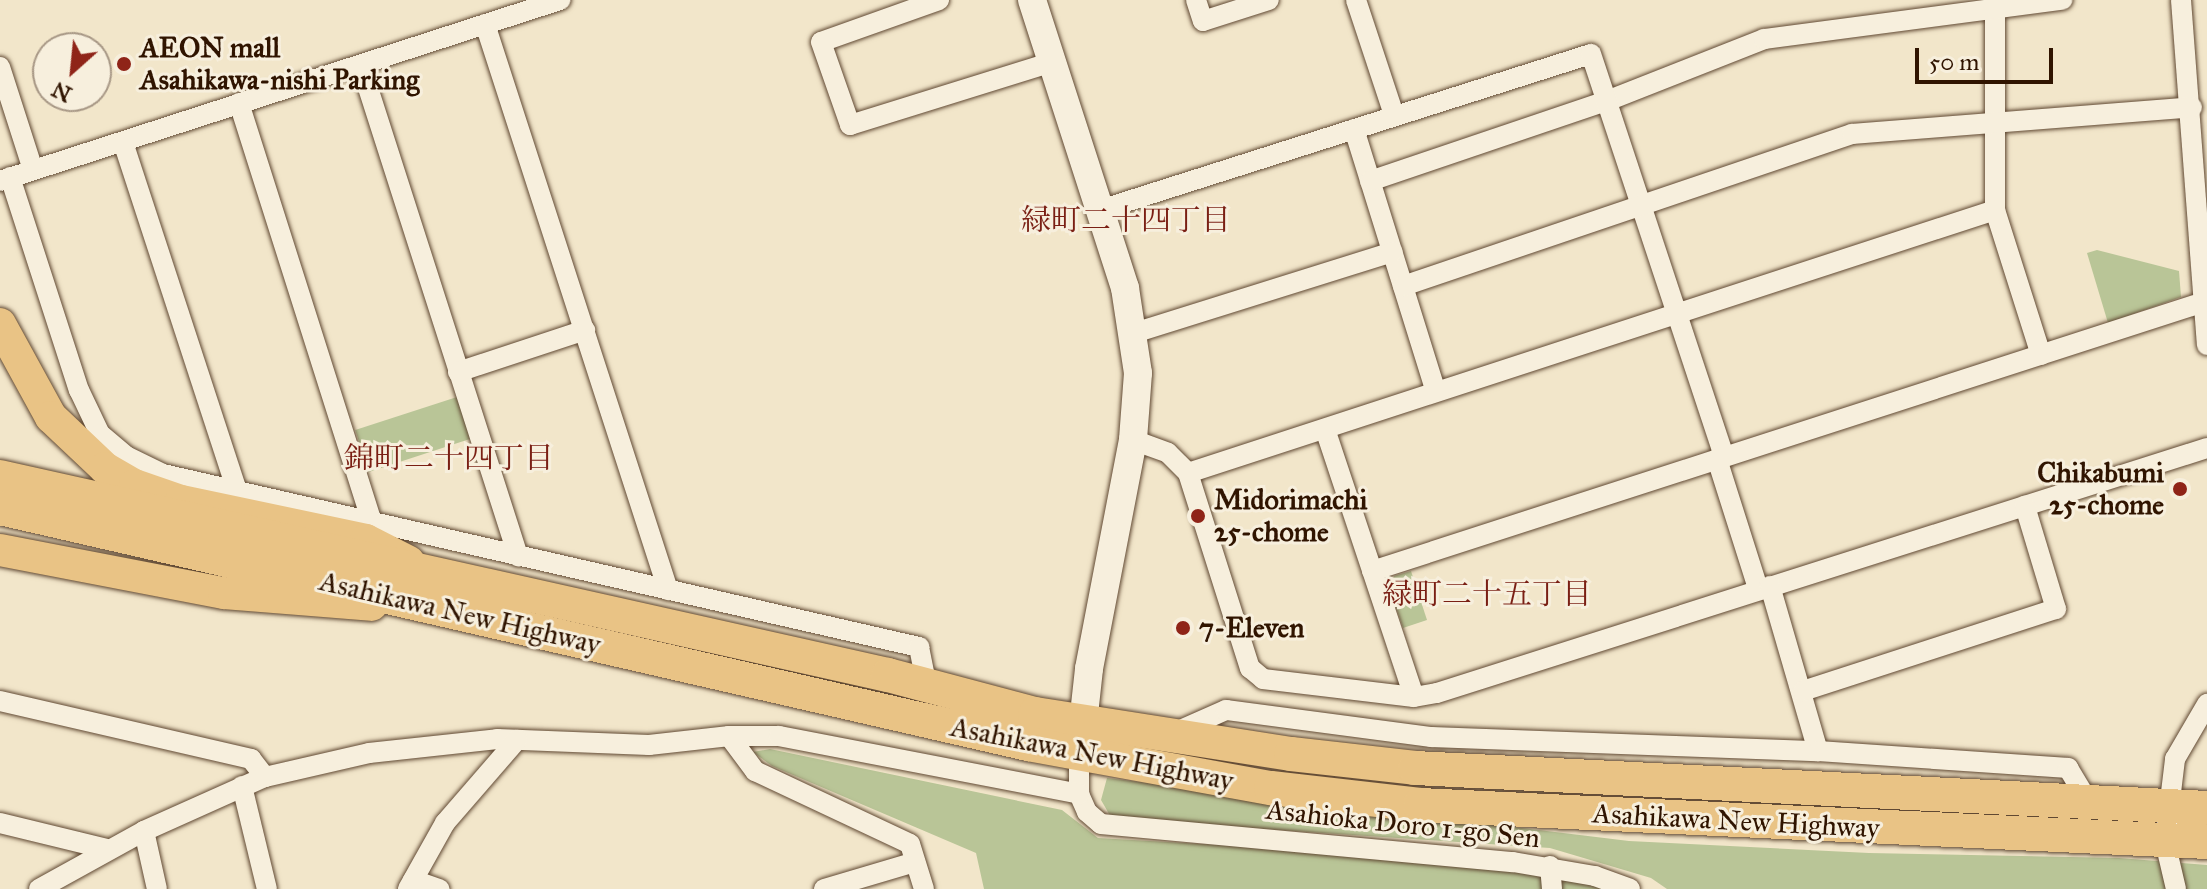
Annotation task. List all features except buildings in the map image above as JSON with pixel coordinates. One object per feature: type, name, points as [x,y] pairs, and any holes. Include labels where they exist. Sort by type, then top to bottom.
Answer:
[{"type":"highway","name":"Asahikawa New Highway","points":[[0,477],[436,577],[888,675],[1035,714],[1081,738],[1171,734],[1415,768],[2207,808]]},
{"type":"highway","name":"Asahikawa New Highway","points":[[0,508],[459,612],[1081,738],[1271,788],[1420,805],[2207,842]]},
{"type":"main road","points":[[1032,0],[1100,210],[1134,333],[1138,373],[1133,440],[1089,669],[1081,738]]},
{"type":"main road","points":[[0,324],[51,417],[105,468],[135,485],[181,501],[366,540],[436,577]]},
{"type":"main road","points":[[0,550],[224,593],[459,612]]},
{"type":"street","points":[[560,0],[5,179],[79,390],[100,434],[126,456],[163,474],[919,647],[927,687]]},
{"type":"street","points":[[939,0],[821,42],[850,125],[1052,62]]},
{"type":"street","points":[[1196,0],[1203,21],[1269,0]]},
{"type":"street","points":[[1356,0],[1394,115]]},
{"type":"street","points":[[1370,181],[1607,101],[1764,39],[2062,0]]},
{"type":"street","points":[[2181,0],[2192,107],[2207,345]]},
{"type":"street","points":[[1995,8],[1995,210],[2041,355]]},
{"type":"street","points":[[485,24],[668,590]]},
{"type":"street","points":[[1100,210],[1591,54],[1720,458],[1803,691],[1818,751]]},
{"type":"street","points":[[361,66],[518,556]]},
{"type":"street","points":[[0,67],[33,170]]},
{"type":"street","points":[[239,103],[372,522]]},
{"type":"street","points":[[1403,286],[1852,134],[2192,107]]},
{"type":"street","points":[[1354,129],[1436,392]]},
{"type":"street","points":[[123,142],[237,491]]},
{"type":"street","points":[[1188,473],[1995,210]]},
{"type":"street","points":[[1134,333],[1393,252]]},
{"type":"street","points":[[1372,571],[2204,302]]},
{"type":"street","points":[[458,372],[585,330]]},
{"type":"street","points":[[1325,429],[1414,697]]},
{"type":"street","points":[[1133,440],[1168,453],[1188,473],[1250,668],[1263,679],[1414,697],[1437,693],[2207,448]]},
{"type":"street","points":[[1803,691],[2056,609],[2025,506]]},
{"type":"street","points":[[0,701],[251,759],[265,777]]},
{"type":"street","points":[[2176,889],[2165,842],[2175,759],[2207,704]]},
{"type":"street","points":[[1171,734],[1226,710],[1431,737],[1818,751],[2068,768],[2089,803]]},
{"type":"street","points":[[39,889],[107,849],[242,786],[265,777],[369,753],[517,740],[649,745],[729,736],[779,736],[1079,794],[1081,738]]},
{"type":"street","points":[[729,736],[755,771],[910,844],[924,889]]},
{"type":"street","points":[[439,889],[410,885],[445,823],[517,740]]},
{"type":"street","points":[[242,786],[267,889]]},
{"type":"street","name":"Asahioka Doro 1-go Sen","points":[[1079,794],[1087,812],[1101,824],[1550,866],[1630,889]]},
{"type":"street","points":[[0,823],[107,849]]},
{"type":"street","points":[[144,831],[157,889]]},
{"type":"street","points":[[824,889],[915,862]]},
{"type":"street","points":[[1550,866],[1552,889]]},
{"type":"green space","points":[[2097,250],[2179,271],[2181,297],[2108,323],[2087,253]]},
{"type":"green space","points":[[457,397],[471,439],[369,472],[355,430]]},
{"type":"green space","points":[[1411,571],[1427,620],[1403,628],[1389,587],[1394,576]]},
{"type":"green space","points":[[770,749],[1062,810],[1098,838],[1513,862],[1630,889],[984,889],[976,853],[772,766],[753,752]]},
{"type":"green space","points":[[1107,778],[1629,841],[1869,853],[2119,858],[2207,865],[2207,889],[1667,889],[1651,878],[1550,848],[1112,819],[1101,800]]},
{"type":"place","name":"AEON mall Asahikawa-nishi Parking","points":[[124,64]]},
{"type":"place","name":"Chikabumi 25-chome","points":[[2180,489]]},
{"type":"place","name":"Midorimachi 25-chome","points":[[1198,516]]},
{"type":"place","name":"7-Eleven","points":[[1183,628]]},
{"type":"district","name":"緑町二十四丁目","points":[[1126,220]]},
{"type":"district","name":"錦町二十四丁目","points":[[449,458]]},
{"type":"district","name":"緑町二十五丁目","points":[[1487,594]]}]
